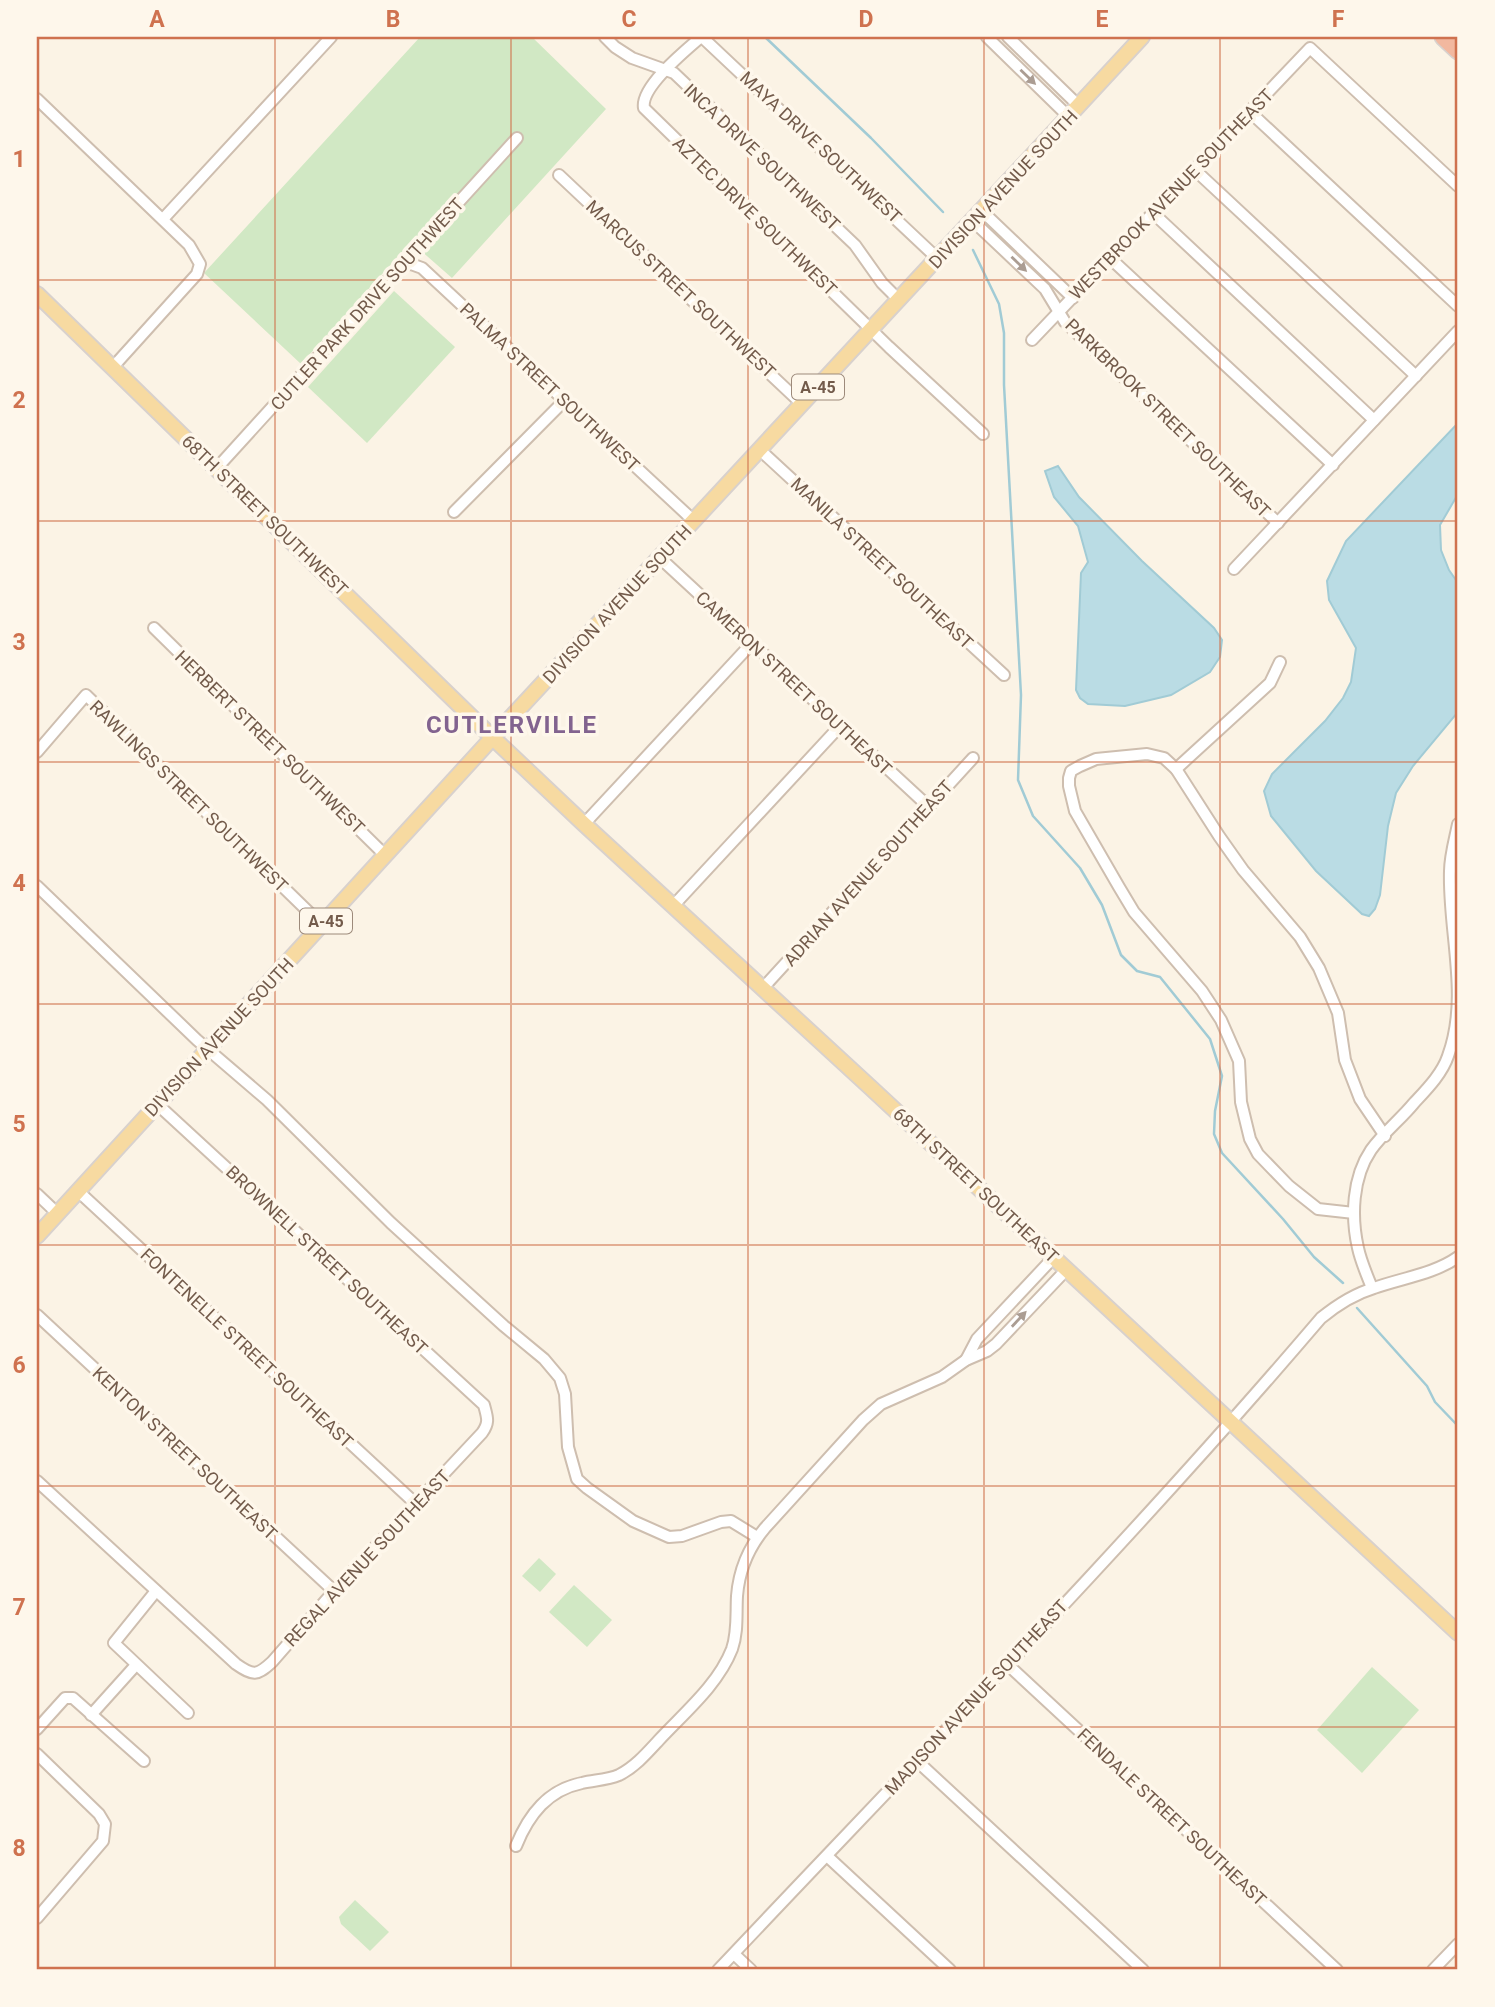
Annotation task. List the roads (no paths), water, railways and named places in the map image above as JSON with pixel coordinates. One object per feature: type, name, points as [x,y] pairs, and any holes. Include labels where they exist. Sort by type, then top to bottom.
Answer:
[{"type":"highway","points":[[1443,37],[1458,51]]},
{"type":"main road","name":"DIVISION AVENUE SOUTH","points":[[37,1236],[493,738],[1142,37]]},
{"type":"main road","name":"68TH STREET SOUTHWEST","points":[[37,293],[493,738]]},
{"type":"main road","name":"68TH STREET SOUTHEAST","points":[[493,738],[1458,1633]]},
{"type":"street","points":[[163,219],[331,37]]},
{"type":"street","name":"INCA DRIVE SOUTHWEST","points":[[605,37],[632,58],[674,73],[855,245],[882,283],[899,300]]},
{"type":"street","points":[[667,70],[680,54],[702,37]]},
{"type":"street","name":"MAYA DRIVE SOUTHWEST","points":[[702,37],[938,259]]},
{"type":"street","points":[[987,37],[1074,111]]},
{"type":"street","points":[[1008,37],[1074,111]]},
{"type":"street","name":"WESTBROOK AVENUE SOUTHEAST","points":[[1032,340],[1310,48],[1458,186]]},
{"type":"street","name":"AZTEC DRIVE SOUTHWEST","points":[[667,70],[646,92],[642,101],[644,108],[983,435]]},
{"type":"street","points":[[37,99],[189,245],[200,264],[197,274],[113,368]]},
{"type":"street","points":[[1250,111],[1458,306]]},
{"type":"street","name":"CUTLER PARK DRIVE SOUTHWEST","points":[[216,469],[517,138]]},
{"type":"street","points":[[1195,170],[1416,376]]},
{"type":"street","name":"MARCUS STREET SOUTHWEST","points":[[559,174],[802,404]]},
{"type":"street","points":[[1153,214],[1374,421]]},
{"type":"street","points":[[978,216],[1073,298]]},
{"type":"street","name":"PARKBROOK STREET SOUTHEAST","points":[[978,216],[1045,289],[1065,322],[1278,523]]},
{"type":"street","points":[[1111,259],[1333,465]]},
{"type":"street","name":"PALMA STREET SOUTHWEST","points":[[401,266],[411,264],[422,268],[694,521]]},
{"type":"street","points":[[1234,569],[1458,331]]},
{"type":"street","points":[[454,512],[565,400]]},
{"type":"street","name":"MANILA STREET SOUTHEAST","points":[[760,450],[1004,675]]},
{"type":"street","name":"CAMERON STREET SOUTHEAST","points":[[660,558],[929,807]]},
{"type":"street","name":"HERBERT STREET SOUTHWEST","points":[[153,628],[386,856]]},
{"type":"street","points":[[584,824],[752,643]]},
{"type":"street","points":[[1176,769],[1270,683],[1280,662]]},
{"type":"street","name":"RAWLINGS STREET SOUTHWEST","points":[[37,752],[86,695],[322,925]]},
{"type":"street","points":[[674,905],[840,726]]},
{"type":"street","points":[[1354,1213],[1318,1209],[1289,1186],[1258,1154],[1250,1139],[1241,1102],[1239,1061],[1221,1020],[1202,992],[1134,912],[1075,811],[1069,786],[1071,771],[1096,759],[1147,754],[1159,756],[1176,769],[1243,870],[1300,937],[1319,968],[1338,1013],[1345,1060],[1360,1099],[1385,1136]]},
{"type":"street","name":"ADRIAN AVENUE SOUTHEAST","points":[[763,988],[973,758]]},
{"type":"street","points":[[1458,824],[1450,869],[1451,915],[1458,960],[1457,1019],[1448,1057],[1431,1084],[1371,1150],[1360,1174],[1354,1200],[1358,1250],[1372,1288],[1436,1269],[1458,1257]]},
{"type":"street","points":[[37,886],[208,1048],[267,1100],[391,1223],[544,1359],[560,1378],[565,1394],[568,1447],[578,1479],[587,1488],[632,1521],[669,1537],[731,1521],[757,1537]]},
{"type":"street","name":"BROWNELL STREET SOUTHEAST","points":[[158,1104],[484,1405],[488,1421]]},
{"type":"street","name":"FONTENELLE STREET SOUTHEAST","points":[[78,1191],[416,1504]]},
{"type":"street","points":[[37,1194],[57,1213]]},
{"type":"street","points":[[966,1360],[977,1339],[1054,1257]]},
{"type":"street","points":[[516,1846],[529,1819],[544,1801],[566,1788],[610,1778],[628,1770],[716,1677],[734,1642],[739,1578],[757,1537],[835,1449],[874,1409],[888,1400],[942,1377],[966,1360],[996,1345],[1067,1269]]},
{"type":"street","name":"MADISON AVENUE SOUTHEAST","points":[[719,1970],[1232,1422],[1321,1318],[1372,1288]]},
{"type":"street","name":"KENTON STREET SOUTHEAST","points":[[37,1315],[334,1591]]},
{"type":"street","name":"REGAL AVENUE SOUTHEAST","points":[[156,1591],[236,1664],[246,1672],[255,1674],[262,1670],[482,1433],[488,1421]]},
{"type":"street","points":[[37,1481],[156,1591],[114,1643],[188,1713]]},
{"type":"street","name":"FENDALE STREET SOUTHEAST","points":[[1007,1664],[1337,1970]]},
{"type":"street","points":[[91,1715],[136,1665]]},
{"type":"street","points":[[37,1729],[65,1698],[73,1698],[144,1761]]},
{"type":"street","points":[[37,1754],[99,1814],[105,1824],[103,1841],[94,1854],[37,1918]]},
{"type":"street","points":[[917,1761],[1143,1970]]},
{"type":"street","points":[[827,1856],[950,1970]]},
{"type":"street","points":[[1433,1970],[1458,1944]]},
{"type":"street","points":[[734,1954],[751,1970]]},
{"type":"water","points":[[1458,423],[1458,494],[1440,525],[1441,550],[1458,583],[1458,712],[1413,766],[1396,793],[1388,826],[1380,895],[1369,916],[1362,914],[1316,871],[1271,816],[1264,791],[1272,774],[1325,721],[1343,698],[1351,682],[1356,648],[1329,600],[1327,581],[1346,541]]},
{"type":"water","points":[[1058,466],[1079,497],[1214,628],[1222,640],[1220,657],[1210,672],[1171,695],[1125,706],[1088,704],[1080,698],[1076,690],[1081,573],[1088,562],[1078,526],[1054,497],[1045,471]]},
{"type":"waterway","points":[[765,37],[871,138],[943,212]]},
{"type":"waterway","points":[[973,250],[999,304],[1004,333],[1004,385],[1021,695],[1018,780],[1033,816],[1080,868],[1102,905],[1121,955],[1137,971],[1160,977],[1210,1039],[1222,1076],[1215,1111],[1214,1134],[1222,1153],[1314,1257],[1343,1283]]},
{"type":"waterway","points":[[1357,1308],[1427,1386],[1435,1402],[1458,1426]]},
{"type":"district","name":"CUTLERVILLE","points":[[512,725]]}]
